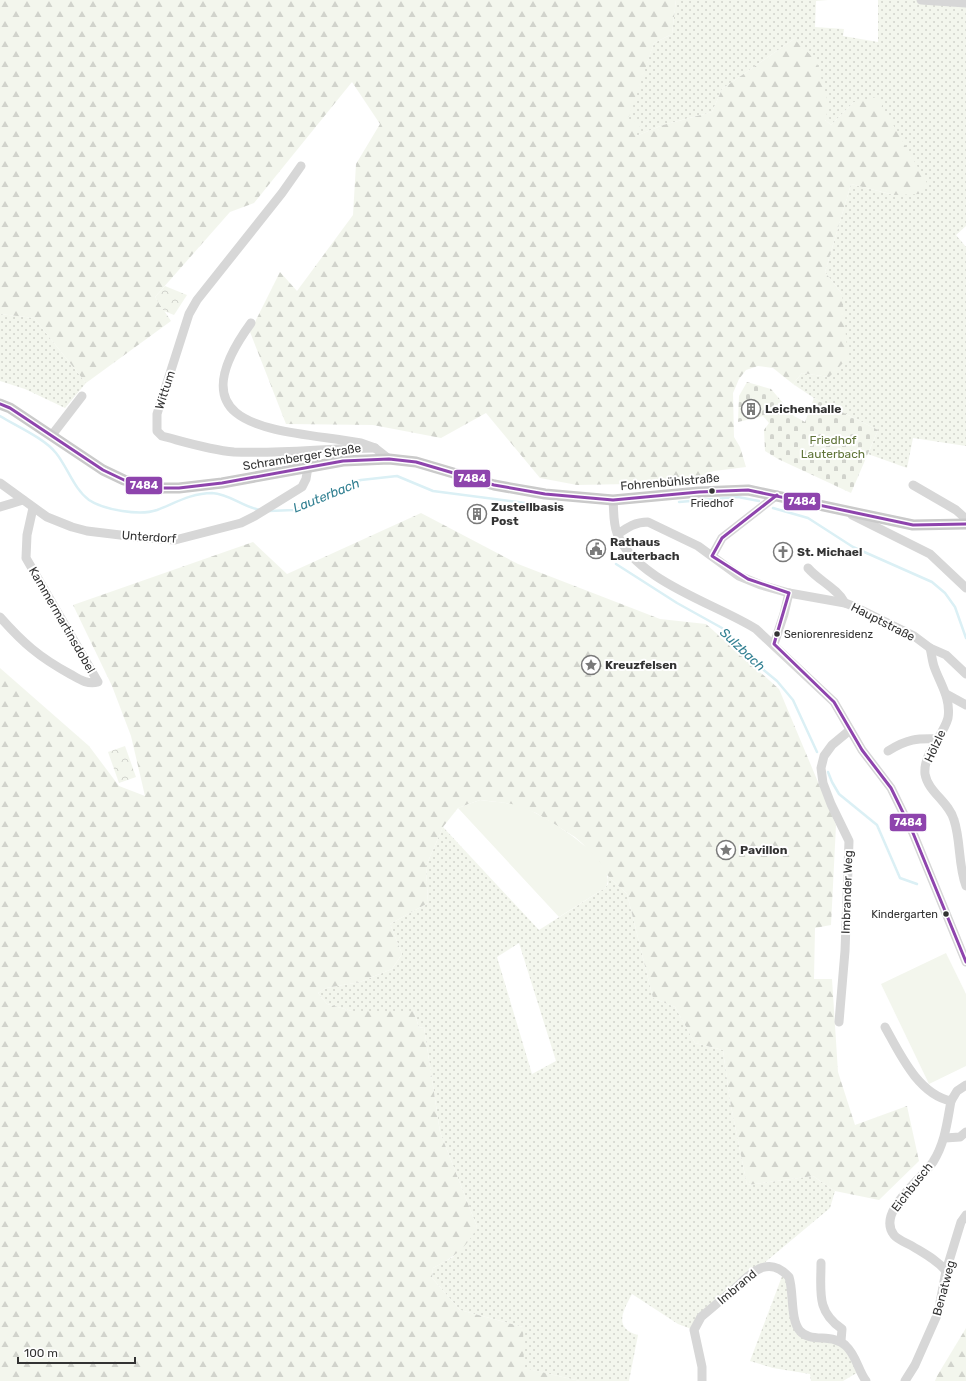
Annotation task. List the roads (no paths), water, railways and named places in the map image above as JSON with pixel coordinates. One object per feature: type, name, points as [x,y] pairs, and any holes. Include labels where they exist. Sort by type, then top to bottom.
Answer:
[{"type":"main road","name":"Schramberger Straße","points":[[0,404],[10,408],[103,470],[124,480],[155,488],[179,488],[222,483],[343,461],[389,458],[416,462],[478,481],[513,489],[613,500]]},
{"type":"main road","name":"Fohrenbühlstraße","points":[[613,500],[726,490],[748,490],[913,524],[966,524]]},
{"type":"street","points":[[920,0],[966,3]]},
{"type":"street","name":"Wittum","points":[[301,166],[282,193],[197,300],[189,314],[157,414],[158,432],[162,436],[232,452],[278,452],[338,448],[375,448]]},
{"type":"street","points":[[251,323],[229,358],[225,372],[223,392],[225,400],[232,410],[240,417],[264,428],[361,442],[375,448],[389,458]]},
{"type":"street","points":[[52,435],[82,396]]},
{"type":"street","name":"Unterdorf","points":[[0,483],[33,508],[56,521],[87,531],[175,540],[241,523],[258,514],[302,487],[306,479],[308,467]]},
{"type":"street","points":[[913,485],[956,510],[966,519]]},
{"type":"street","points":[[712,556],[722,538],[777,495]]},
{"type":"street","points":[[0,507],[22,500]]},
{"type":"street","points":[[613,500],[614,516],[618,534],[632,554],[656,576],[698,600],[743,620],[756,629],[774,644],[834,702],[862,750],[890,788],[913,833],[966,962]]},
{"type":"street","name":"Kammermartinsdobel","points":[[0,617],[35,653],[85,682],[92,684],[98,682],[26,558],[27,535],[33,508]]},
{"type":"street","points":[[844,510],[930,554],[966,588]]},
{"type":"street","name":"Hauptstraße","points":[[618,534],[630,525],[640,522],[648,522],[698,546],[739,576],[761,585],[789,593],[845,603],[914,636],[930,648],[946,655],[966,674]]},
{"type":"street","points":[[808,568],[814,575],[842,596],[845,603]]},
{"type":"street","points":[[774,644],[789,593]]},
{"type":"street","name":"Hölzle","points":[[930,648],[934,667],[946,694],[948,718],[926,763],[925,774],[930,786],[950,809],[954,820],[960,866],[966,886]]},
{"type":"street","points":[[946,694],[966,705]]},
{"type":"street","name":"Imbrander Weg","points":[[839,1022],[845,951],[849,841],[831,804],[823,783],[821,768],[824,756],[832,746],[850,730]]},
{"type":"street","points":[[888,751],[904,741],[911,739],[939,739]]},
{"type":"street","points":[[885,1027],[918,1079],[933,1094],[941,1099],[951,1101],[957,1091],[966,1085]]},
{"type":"street","name":"Eichbusch","points":[[946,1272],[938,1262],[894,1235],[890,1225],[891,1213],[900,1200],[933,1162],[945,1138],[951,1101]]},
{"type":"street","points":[[945,1138],[960,1137],[966,1132]]},
{"type":"street","name":"Benatweg","points":[[905,1381],[915,1365],[938,1313],[946,1272],[961,1222],[966,1215]]},
{"type":"street","points":[[821,1263],[821,1300],[826,1315],[842,1329],[840,1341],[851,1351],[866,1381]]},
{"type":"street","name":"Imbrand","points":[[702,1381],[702,1367],[694,1330],[695,1325],[701,1317],[752,1272],[763,1267],[775,1267],[784,1271],[789,1277],[796,1323],[800,1332],[806,1336],[828,1338],[840,1341]]},
{"type":"waterway","name":"Lauterbach","points":[[0,416],[37,437],[51,448],[56,453],[79,490],[89,500],[104,507],[122,511],[150,512],[191,497],[205,493],[212,493],[225,496],[260,510]]},
{"type":"waterway","name":"Lauterbach","points":[[269,511],[294,510],[323,499],[346,484],[361,480],[397,476],[433,491],[525,503]]},
{"type":"waterway","name":"Lauterbach","points":[[679,502],[738,497],[759,501]]},
{"type":"waterway","name":"Lauterbach","points":[[773,508],[808,518],[853,547],[932,582],[945,593],[955,607],[966,638]]},
{"type":"waterway","name":"Sulzbach","points":[[616,564],[677,603],[722,628],[760,667],[777,681],[793,700],[817,752]]},
{"type":"waterway","name":"Sulzbach","points":[[828,772],[839,794],[877,825],[900,878],[917,884]]},
{"type":"place","name":"Leichenhalle","points":[[751,409]]},
{"type":"place","name":"Friedhof","points":[[712,491]]},
{"type":"place","name":"Zustellbasis Post","points":[[477,514]]},
{"type":"place","name":"Rathaus Lauterbach","points":[[596,549]]},
{"type":"place","name":"St. Michael","points":[[783,552]]},
{"type":"place","name":"Seniorenresidenz","points":[[777,634]]},
{"type":"place","name":"Kreuzfelsen","points":[[591,665]]},
{"type":"place","name":"Pavillon","points":[[726,850]]},
{"type":"place","name":"Kindergarten","points":[[946,914]]},
{"type":"park label","name":"Friedhof Lauterbach","points":[[833,447]]}]
